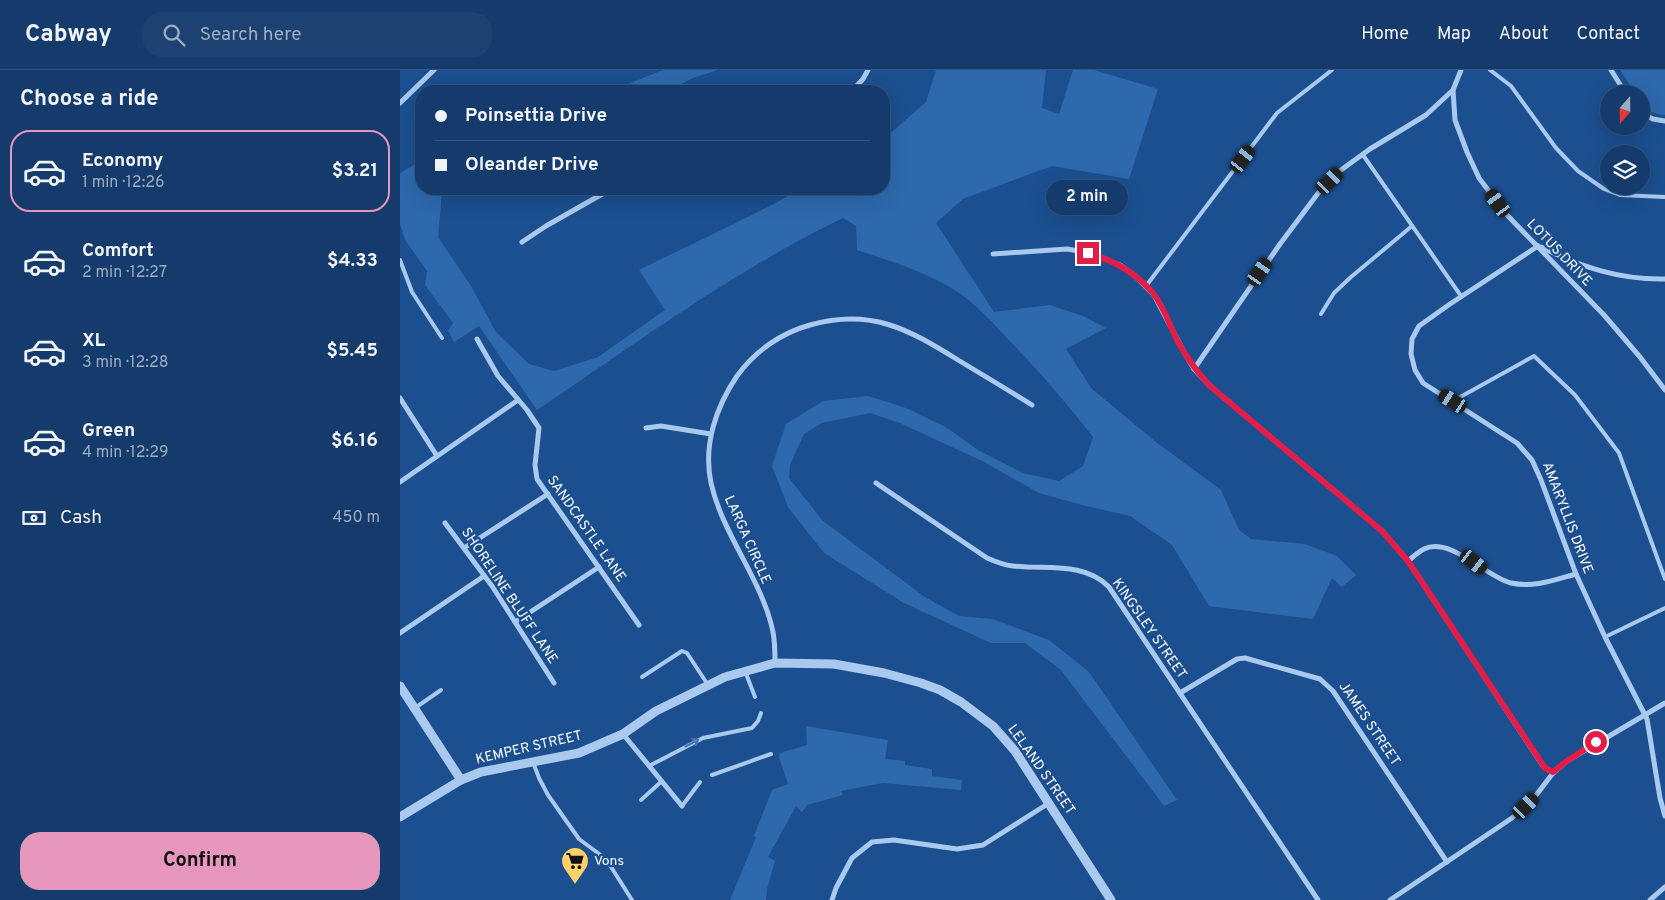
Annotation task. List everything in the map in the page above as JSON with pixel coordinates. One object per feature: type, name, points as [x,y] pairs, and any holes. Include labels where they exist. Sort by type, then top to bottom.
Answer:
[{"type":"street","points":[[419,85],[434,70]]},
{"type":"street","points":[[858,85],[868,70]]},
{"type":"street","points":[[1194,369],[1280,244],[1319,192],[1341,170],[1363,154],[1426,115],[1453,90],[1461,70]]},
{"type":"street","points":[[1611,70],[1620,85]]},
{"type":"street","points":[[400,103],[415,88]]},
{"type":"street","name":"LOTUS DRIVE","points":[[1453,90],[1456,120],[1467,152],[1480,178],[1507,215],[1604,315],[1665,390]]},
{"type":"street","points":[[1650,118],[1665,121]]},
{"type":"street","points":[[522,242],[600,195]]},
{"type":"street","points":[[1538,246],[1582,266],[1611,275],[1665,279]]},
{"type":"street","name":"AMARYLLIS DRIVE","points":[[1538,246],[1419,326],[1412,339],[1411,354],[1415,370],[1423,383],[1517,443],[1532,460],[1576,574],[1605,637],[1645,714],[1649,725],[1665,816]]},
{"type":"street","points":[[993,254],[1067,249],[1083,252],[1120,265],[1146,286],[1161,306],[1178,342],[1194,369],[1210,386],[1382,531],[1408,561],[1543,766],[1553,772]]},
{"type":"street","name":"LARGA CIRCLE","points":[[775,662],[774,634],[767,612],[721,514],[709,464],[711,434],[718,412],[730,387],[747,364],[759,352],[794,330],[814,324],[841,319],[872,320],[912,333],[1032,405]]},
{"type":"street","name":"SANDCASTLE LANE","points":[[477,339],[498,376],[539,428],[535,465],[537,478],[639,625]]},
{"type":"street","points":[[400,398],[437,456]]},
{"type":"street","points":[[400,482],[518,400]]},
{"type":"street","points":[[646,428],[665,426],[711,434]]},
{"type":"street","name":"KINGSLEY STREET","points":[[876,483],[987,558],[1000,564],[1073,570],[1096,576],[1102,580],[1109,587],[1318,900]]},
{"type":"street","points":[[464,548],[548,494]]},
{"type":"street","name":"SHORELINE BLUFF LANE","points":[[445,523],[484,576],[554,682]]},
{"type":"street","points":[[1408,561],[1424,549],[1434,546],[1444,548],[1474,562],[1487,572],[1511,583],[1541,584],[1576,574]]},
{"type":"street","points":[[515,622],[599,567]]},
{"type":"street","points":[[400,633],[484,576]]},
{"type":"street","name":"JAMES STREET","points":[[1180,693],[1237,659],[1245,658],[1320,679],[1334,691],[1447,862]]},
{"type":"street","name":"KEMPER STREET","points":[[400,817],[461,780],[481,772],[579,753],[623,734],[656,711],[708,685],[775,662]]},
{"type":"street","name":"LELAND STREET","points":[[775,662],[805,662],[842,666],[903,677],[940,690],[961,702],[993,726],[1015,751],[1111,900]]},
{"type":"street","points":[[400,686],[461,780]]},
{"type":"street","points":[[1390,900],[1512,818],[1534,798],[1553,772],[1577,754],[1665,703]]},
{"type":"street","points":[[623,734],[682,806]]},
{"type":"street","points":[[832,900],[836,888],[852,858],[872,842],[894,840],[957,849],[984,845],[1049,803]]},
{"type":"street","points":[[1650,900],[1665,887]]},
{"type":"lane","points":[[1146,286],[1277,113],[1332,70]]},
{"type":"lane","points":[[1490,70],[1511,86],[1556,148],[1578,171],[1604,189],[1620,195],[1665,197]]},
{"type":"lane","points":[[1363,154],[1461,296]]},
{"type":"lane","points":[[1321,314],[1334,293],[1412,226]]},
{"type":"lane","points":[[400,260],[412,292],[442,338]]},
{"type":"lane","points":[[1453,401],[1534,356],[1575,396],[1619,454],[1665,579]]},
{"type":"lane","points":[[1605,637],[1665,608]]},
{"type":"lane","points":[[642,676],[682,651],[687,653],[708,685]]},
{"type":"lane","points":[[745,671],[755,697]]},
{"type":"lane","points":[[415,708],[441,690]]},
{"type":"lane","points":[[649,766],[703,738],[752,728],[758,721],[761,713]]},
{"type":"lane","points":[[712,775],[771,754]]},
{"type":"lane","points":[[533,762],[548,795],[579,839],[606,859],[632,900]]},
{"type":"lane","points":[[641,800],[662,781]]},
{"type":"lane","points":[[682,806],[700,782]]},
{"type":"shaded area","points":[[663,70],[718,70],[693,78],[679,85],[625,85]]},
{"type":"shaded area","points":[[936,70],[1046,70],[1042,108],[1059,114],[1073,70],[1094,70],[1158,89],[1129,179],[1052,166],[963,199],[936,223],[994,312],[1050,305],[1083,316],[1106,328],[1066,349],[1092,389],[1156,442],[1221,490],[1239,530],[1251,539],[1305,544],[1337,556],[1356,575],[1342,587],[1332,578],[1313,619],[1209,606],[1172,545],[1130,516],[1039,493],[984,462],[900,423],[870,413],[822,423],[804,434],[790,465],[789,478],[822,520],[925,597],[959,616],[993,619],[1049,640],[1089,672],[1177,800],[1164,806],[1061,670],[1025,643],[991,643],[904,603],[824,553],[788,507],[772,466],[786,424],[823,401],[868,396],[906,408],[946,427],[978,450],[1023,473],[1059,481],[1083,466],[1093,437],[1030,362],[968,299],[930,277],[857,250],[856,226],[843,218],[803,238],[725,284],[537,410],[479,326],[454,342],[448,331],[453,323],[425,285],[427,271],[405,240],[400,224],[400,173],[415,164],[415,195],[442,195],[438,237],[471,286],[496,332],[529,364],[554,371],[598,357],[665,310],[639,270],[790,195],[890,195],[890,133],[926,102]]},
{"type":"shaded area","points":[[1620,70],[1665,70],[1665,115],[1656,114],[1650,110],[1650,85],[1630,85]]},
{"type":"shaded area","points":[[806,726],[888,740],[885,759],[905,761],[905,765],[932,769],[932,776],[962,780],[961,790],[883,783],[841,791],[843,795],[807,805],[802,812],[796,806],[768,857],[775,861],[766,900],[730,900],[756,837],[754,836],[772,790],[788,784],[779,757],[780,753],[807,745]]},
{"type":"place","name":"Vons","points":[[575,885]]},
{"type":"route","points":[[1088,253],[1120,265],[1146,286],[1161,306],[1178,342],[1194,369],[1210,386],[1382,531],[1396,546],[1408,561],[1547,770],[1553,772],[1596,742]]}]
